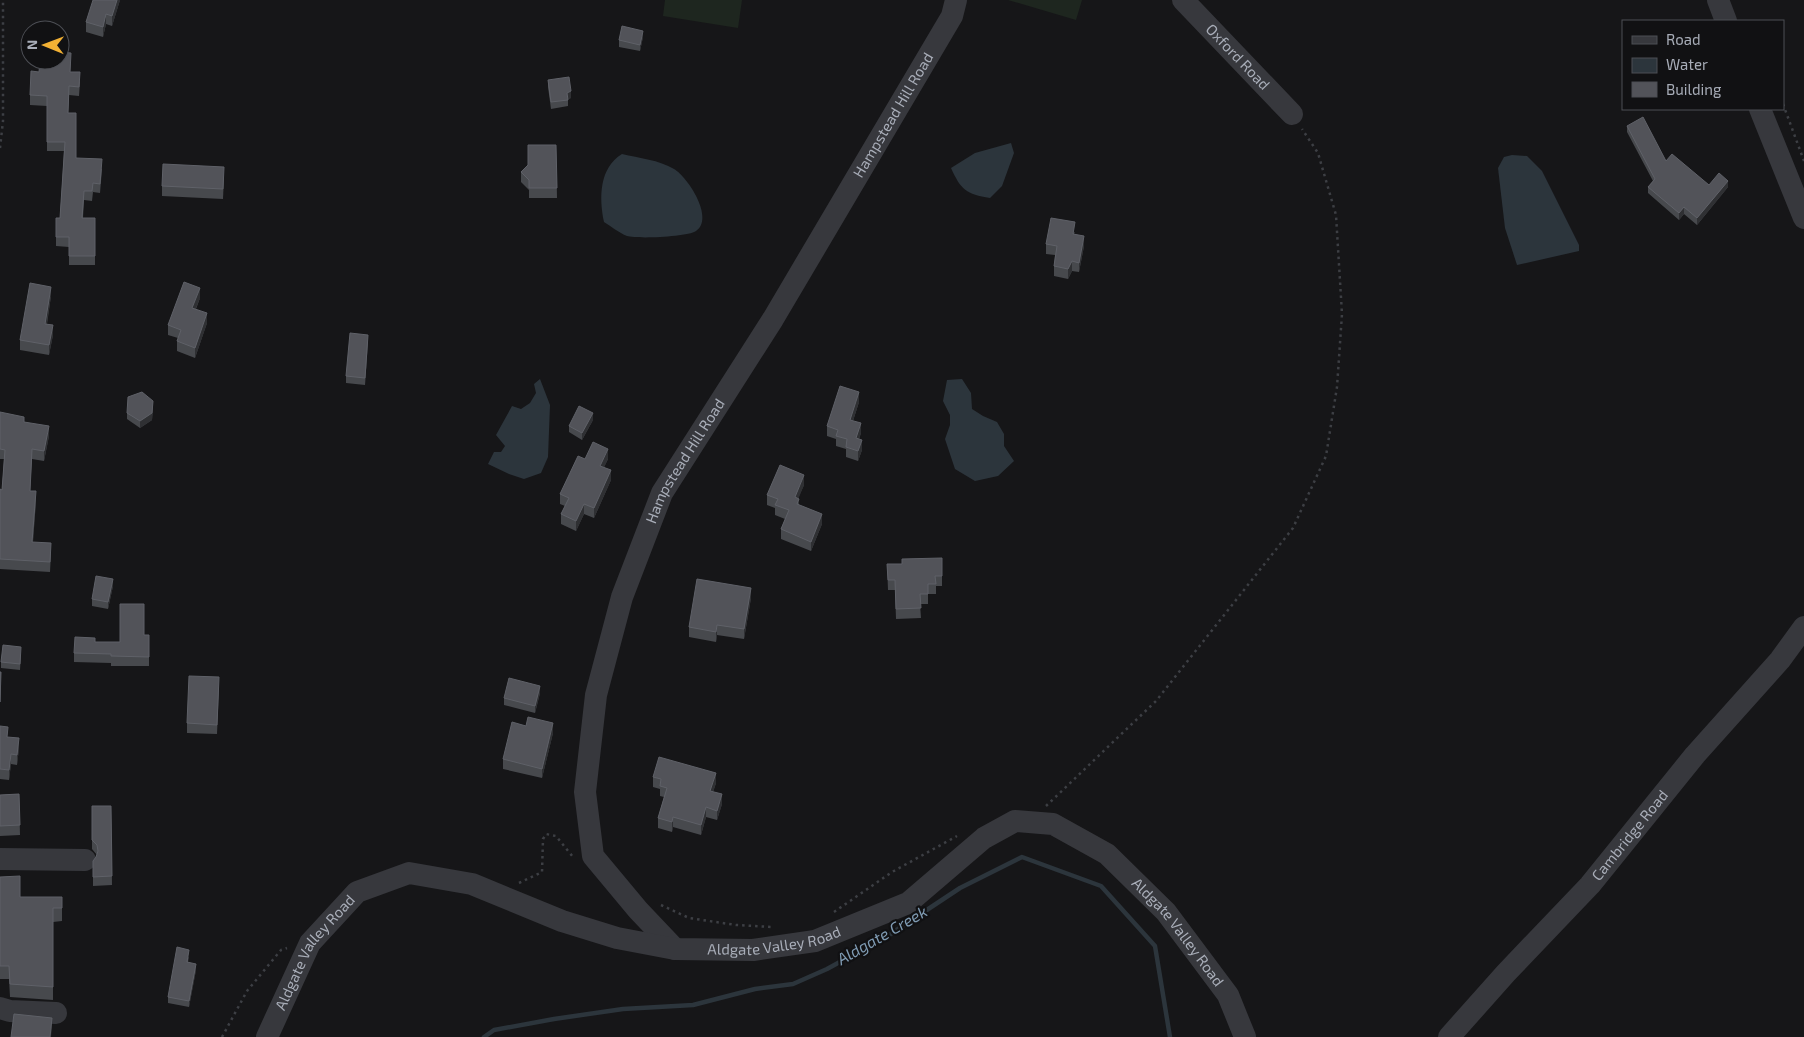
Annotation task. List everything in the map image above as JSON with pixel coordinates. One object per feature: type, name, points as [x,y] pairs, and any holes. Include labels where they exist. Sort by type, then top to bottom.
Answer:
[{"type":"street","name":"Hampstead Hill Road","points":[[675,949],[638,910],[593,856],[585,792],[596,695],[622,597],[662,493],[778,311],[952,16],[956,0]]},
{"type":"street","name":"Oxford Road","points":[[1183,0],[1292,114]]},
{"type":"street","points":[[1718,0],[1726,20]]},
{"type":"street","points":[[1760,110],[1804,218]]},
{"type":"street","name":"Cambridge Road","points":[[1449,1037],[1590,885],[1695,755],[1780,660],[1804,627]]},
{"type":"street","name":"Aldgate Valley Road","points":[[267,1037],[310,942],[357,892],[409,872],[472,884],[562,921],[617,938],[675,949],[753,950],[815,941],[908,903],[984,838],[1015,821],[1053,824],[1107,854],[1166,912],[1228,995],[1245,1037]]},
{"type":"street","points":[[0,860],[85,860]]},
{"type":"street","points":[[0,1008],[10,1012],[56,1014]]},
{"type":"path","points":[[0,148],[3,121],[3,0]]},
{"type":"path","points":[[1784,107],[1804,161]]},
{"type":"path","points":[[1029,822],[1156,701],[1293,528],[1326,456],[1337,387],[1342,314],[1336,215],[1318,153],[1292,114]]},
{"type":"path","points":[[829,915],[892,872],[956,836],[975,831],[984,838]]},
{"type":"path","points":[[498,895],[525,879],[542,872],[543,839],[546,834],[556,836],[577,862]]},
{"type":"path","points":[[656,902],[689,918],[736,925],[773,927]]},
{"type":"path","points":[[222,1037],[247,991],[281,950],[310,942]]},
{"type":"shaded area","points":[[665,0],[742,0],[738,28],[663,16]]},
{"type":"shaded area","points":[[1008,0],[1082,0],[1076,20]]},
{"type":"water","points":[[1011,143],[1014,153],[1002,186],[990,198],[970,193],[961,186],[951,168],[975,153]]},
{"type":"water","points":[[622,154],[662,163],[680,173],[692,189],[701,208],[703,217],[701,225],[696,231],[673,236],[632,237],[624,235],[604,222],[601,203],[602,184],[609,167]]},
{"type":"water","points":[[1512,155],[1527,156],[1542,171],[1579,245],[1579,251],[1517,265],[1505,228],[1498,168],[1504,157]]},
{"type":"water","points":[[540,379],[550,405],[548,457],[541,473],[524,479],[488,464],[494,452],[501,452],[505,446],[496,435],[512,406],[521,409],[530,403],[536,393],[534,384]]},
{"type":"water","points":[[962,379],[971,393],[972,409],[997,422],[1004,434],[1004,446],[1014,461],[998,476],[975,481],[955,469],[945,439],[950,425],[950,415],[943,401],[947,380]]},
{"type":"building","points":[[93,0],[117,0],[112,16],[106,14],[103,27],[86,22]]},
{"type":"building","points":[[622,26],[643,31],[640,45],[619,40]]},
{"type":"building","points":[[70,53],[71,53],[70,72],[80,72],[79,87],[69,86],[68,113],[76,113],[76,158],[102,159],[100,184],[93,183],[92,191],[84,191],[82,218],[95,218],[95,256],[69,256],[69,237],[56,237],[56,218],[60,218],[65,142],[47,142],[47,96],[30,95],[31,71],[39,72],[39,70],[70,70]]},
{"type":"building","points":[[569,77],[571,91],[567,93],[568,100],[551,102],[548,80]]},
{"type":"building","points":[[1643,117],[1666,161],[1672,154],[1709,185],[1719,173],[1728,181],[1697,218],[1684,207],[1679,213],[1648,187],[1655,179],[1627,126]]},
{"type":"building","points":[[528,145],[556,145],[557,188],[529,188],[529,180],[521,172],[528,165]]},
{"type":"building","points":[[163,164],[224,167],[223,189],[162,186]]},
{"type":"building","points":[[1051,218],[1075,222],[1073,234],[1084,236],[1079,263],[1072,261],[1068,269],[1054,266],[1057,246],[1046,244]]},
{"type":"building","points":[[184,282],[200,288],[192,308],[207,313],[195,348],[177,341],[181,330],[168,325]]},
{"type":"building","points":[[30,283],[51,287],[45,324],[53,325],[49,345],[20,340]]},
{"type":"building","points":[[350,333],[368,335],[365,378],[346,376]]},
{"type":"building","points":[[840,386],[859,392],[850,420],[861,423],[856,438],[862,440],[858,451],[846,447],[847,439],[836,436],[838,430],[827,426]]},
{"type":"building","points":[[142,392],[153,401],[152,413],[140,421],[127,413],[128,397]]},
{"type":"building","points":[[579,406],[593,413],[582,433],[569,426]]},
{"type":"building","points":[[0,412],[24,417],[24,422],[49,426],[44,451],[32,449],[30,491],[36,491],[32,542],[51,543],[50,562],[0,559],[0,489],[2,490],[5,450],[0,449]]},
{"type":"building","points":[[593,442],[608,449],[600,466],[611,470],[594,508],[584,504],[576,521],[561,514],[569,498],[560,494],[578,456],[585,459]]},
{"type":"building","points":[[780,465],[804,475],[795,497],[799,499],[797,504],[822,514],[811,542],[781,529],[789,510],[775,505],[778,499],[767,495]]},
{"type":"building","points":[[942,558],[942,576],[935,576],[936,584],[928,584],[928,594],[920,594],[921,608],[896,609],[895,580],[888,580],[887,564],[902,564],[902,559]]},
{"type":"building","points":[[96,576],[113,579],[108,602],[92,599]]},
{"type":"building","points":[[697,579],[751,588],[744,629],[717,625],[716,632],[689,627]]},
{"type":"building","points":[[120,604],[144,604],[144,635],[149,635],[149,657],[74,653],[75,637],[95,638],[95,642],[120,642]]},
{"type":"building","points":[[3,645],[21,647],[20,664],[1,662]]},
{"type":"building","points":[[189,676],[219,677],[217,725],[187,723]]},
{"type":"building","points":[[509,678],[540,686],[535,706],[504,698]]},
{"type":"building","points":[[528,717],[553,723],[542,769],[503,759],[512,722],[526,726]]},
{"type":"building","points":[[0,726],[8,727],[7,737],[19,738],[17,755],[11,754],[9,770],[0,769]]},
{"type":"building","points":[[659,757],[716,773],[710,791],[722,794],[717,811],[706,807],[701,825],[673,817],[672,822],[658,818],[667,788],[660,786],[661,779],[653,777]]},
{"type":"building","points":[[19,794],[20,825],[0,826],[0,795]]},
{"type":"building","points":[[92,806],[111,806],[112,876],[93,877],[93,861],[98,851],[97,845],[92,840]]},
{"type":"building","points":[[20,876],[20,897],[62,897],[62,908],[53,908],[53,987],[10,984],[9,966],[0,966],[0,877]]},
{"type":"building","points":[[177,947],[189,950],[187,962],[196,964],[189,1001],[168,997]]},
{"type":"building","points":[[14,1014],[52,1018],[50,1037],[11,1037]]},
{"type":"waterway","name":"Aldgate Creek","points":[[484,1037],[494,1030],[554,1019],[623,1009],[693,1005],[755,989],[793,984],[827,969],[889,935],[960,888],[1022,857],[1101,886],[1155,946],[1170,1037]]}]
